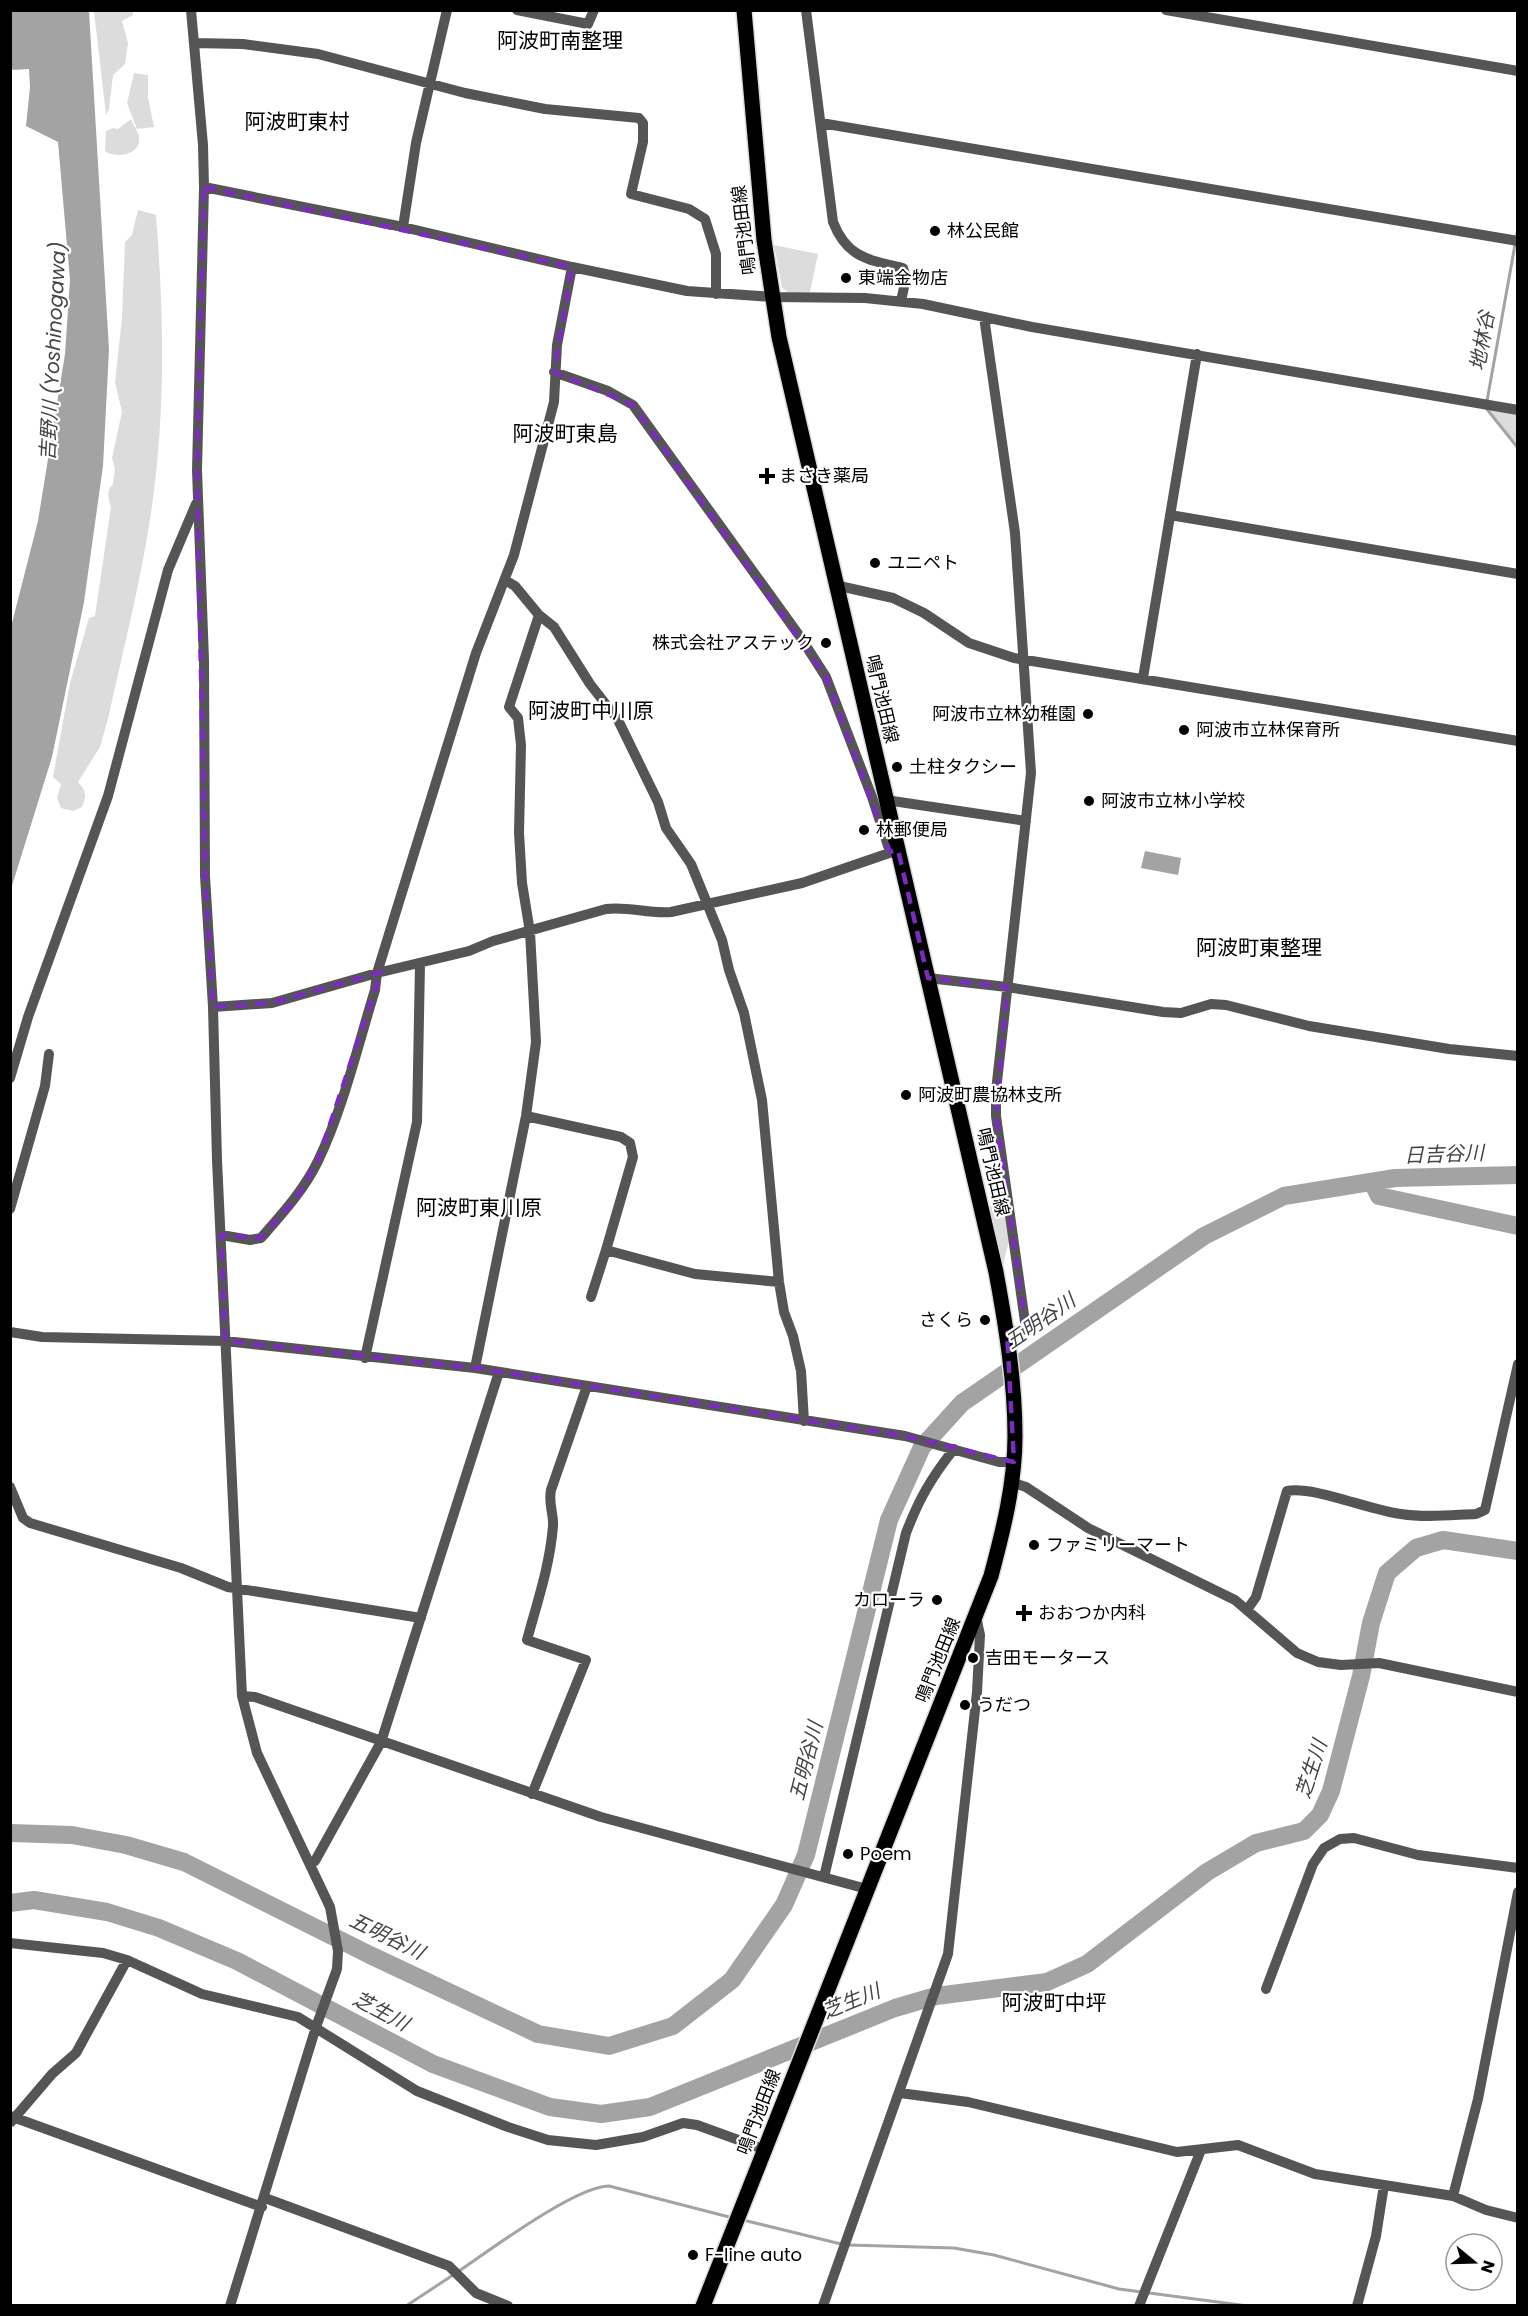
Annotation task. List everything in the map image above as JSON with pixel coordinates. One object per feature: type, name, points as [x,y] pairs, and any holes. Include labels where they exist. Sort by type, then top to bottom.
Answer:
[{"type":"main road","name":"鳴門池田線","points":[[703,2306],[991,1576],[1011,1482],[1016,1436],[1008,1340],[996,1272],[927,978],[894,851],[886,800],[779,337],[764,240],[744,10]]},
{"type":"street","points":[[191,10],[204,187],[197,501],[204,660],[205,876],[213,1007],[225,1341],[242,1696],[257,1753],[332,1916],[338,1952],[330,1989],[318,2021],[230,2306]]},
{"type":"street","points":[[403,227],[416,142],[447,10]]},
{"type":"street","points":[[517,10],[588,24],[594,10]]},
{"type":"street","points":[[806,10],[834,222],[840,239],[853,252],[865,259],[903,268],[906,278],[901,301]]},
{"type":"street","points":[[1166,10],[1518,71]]},
{"type":"street","points":[[194,43],[243,44],[318,54],[429,86],[545,109],[639,118],[643,123],[643,142],[631,194],[689,209],[705,219],[716,254],[716,294]]},
{"type":"street","points":[[821,123],[1516,241]]},
{"type":"street","points":[[204,187],[403,227],[572,267],[716,294],[901,301],[1518,410]]},
{"type":"street","points":[[221,1234],[250,1240],[261,1238],[297,1197],[308,1179],[318,1160],[337,1110],[476,653],[506,580],[546,437],[554,402],[554,372],[572,267]]},
{"type":"street","points":[[984,317],[1015,533],[1031,773],[996,1091],[996,1116],[1026,1329],[1008,1340]]},
{"type":"street","points":[[1143,678],[1197,354]]},
{"type":"street","points":[[213,1007],[272,1003],[377,973],[420,964],[606,909],[625,907],[650,914],[802,883],[894,851],[830,688],[801,638],[633,405],[608,390],[554,372]]},
{"type":"street","points":[[10,1078],[28,1017],[108,796],[168,570],[197,501]]},
{"type":"street","points":[[1170,515],[1518,574]]},
{"type":"street","points":[[506,580],[515,586],[539,615],[554,627],[590,684],[618,720],[658,802],[666,828],[691,864],[722,940],[729,970],[744,1013],[756,1064],[762,1100],[783,1312],[793,1336],[801,1371],[804,1421]]},
{"type":"street","points":[[835,585],[893,598],[924,613],[969,644],[989,652],[1518,741]]},
{"type":"street","points":[[475,1368],[526,1116],[536,1042],[530,932],[520,843],[521,745],[518,718],[509,707],[539,615]]},
{"type":"street","points":[[886,800],[1026,821]]},
{"type":"street","points":[[365,1358],[417,1122],[420,964]]},
{"type":"street","points":[[927,978],[1007,987],[1163,1012],[1181,1013],[1211,1004],[1226,1005],[1309,1026],[1449,1049],[1518,1056]]},
{"type":"street","points":[[10,1209],[45,1086],[49,1054]]},
{"type":"street","points":[[526,1116],[621,1137],[630,1143],[633,1157],[591,1297]]},
{"type":"street","points":[[606,1250],[695,1274],[779,1282]]},
{"type":"street","points":[[10,1332],[42,1337],[225,1341],[365,1358],[475,1368],[915,1439],[999,1462],[1014,1462]]},
{"type":"street","points":[[1247,1610],[1256,1598],[1287,1491],[1300,1489],[1368,1509],[1403,1515],[1476,1514],[1485,1510],[1518,1364]]},
{"type":"street","points":[[310,1864],[315,1861],[381,1742],[500,1372]]},
{"type":"street","points":[[532,1794],[586,1660],[527,1640],[546,1573],[552,1536],[553,1523],[548,1505],[551,1490],[587,1386]]},
{"type":"street","points":[[822,1876],[906,1533],[919,1497],[951,1448]]},
{"type":"street","points":[[1011,1482],[1026,1487],[1088,1528],[1212,1587],[1247,1610],[1297,1653],[1318,1662],[1341,1665],[1379,1663],[1518,1692]]},
{"type":"street","points":[[10,1487],[23,1518],[30,1523],[181,1568],[237,1588],[421,1618]]},
{"type":"street","points":[[823,2306],[948,1954],[977,1692],[980,1635],[976,1616]]},
{"type":"street","points":[[242,1696],[255,1697],[601,1817],[867,1889]]},
{"type":"street","points":[[1266,1989],[1313,1864],[1324,1848],[1340,1839],[1354,1838],[1418,1855],[1518,1869]]},
{"type":"street","points":[[1453,2196],[1478,2099],[1518,1892]]},
{"type":"street","points":[[10,1943],[103,1953],[127,1960],[202,1994],[318,2021],[346,2049],[417,2091],[508,2127],[548,2140],[596,2145],[644,2137],[683,2123],[697,2125],[765,2150]]},
{"type":"street","points":[[127,1960],[76,2054],[52,2074],[12,2119],[377,2238],[456,2272],[476,2293],[508,2306]]},
{"type":"street","points":[[900,2093],[968,2102],[1177,2152],[1238,2145],[1315,2174],[1453,2196],[1486,2210],[1518,2218]]},
{"type":"street","points":[[1142,2298],[1201,2150]]},
{"type":"street","points":[[1357,2306],[1376,2236],[1384,2185]]},
{"type":"highlighted area","points":[[204,187],[572,267],[554,372],[633,405],[826,677],[890,852],[898,850],[928,978],[1007,987],[996,1116],[1026,1329],[1007,1333],[1014,1462],[905,1436],[475,1368],[225,1341],[221,1235],[261,1238],[297,1197],[318,1160],[381,972],[272,1003],[213,1007],[205,876],[197,470]]},
{"type":"shaded area","points":[[11,10],[89,11],[109,350],[103,466],[84,602],[52,757],[11,889],[11,627],[38,521],[65,354],[70,280],[58,142],[26,126],[30,87],[29,69],[11,70]]},
{"type":"shaded area","points":[[94,11],[133,11],[133,15],[122,21],[128,43],[125,64],[113,75],[109,109],[106,115]]},
{"type":"shaded area","points":[[134,73],[148,75],[148,98],[154,127],[137,129],[127,103]]},
{"type":"shaded area","points":[[131,119],[139,136],[139,144],[136,148],[132,152],[121,155],[105,151],[106,131],[113,128],[118,129]]},
{"type":"shaded area","points":[[138,210],[156,215],[159,253],[162,367],[155,481],[141,568],[109,715],[100,747],[78,782],[85,793],[84,803],[82,807],[73,811],[61,808],[57,798],[61,784],[53,777],[70,683],[89,618],[95,616],[111,507],[108,492],[113,484],[115,469],[112,458],[122,412],[115,382],[122,318],[125,242],[132,235]]},
{"type":"shaded area","points":[[774,245],[818,254],[810,292],[788,292],[782,288]]},
{"type":"shaded area","points":[[1488,410],[1517,413],[1517,444]]},
{"type":"shaded area","points":[[1145,851],[1181,858],[1178,875],[1141,868]]},
{"type":"shaded area","points":[[998,1159],[1010,1236],[1003,1266],[989,1212]]},
{"type":"waterway","name":"地林谷","points":[[1487,401],[1518,228]]},
{"type":"waterway","name":"地林谷","points":[[1486,408],[1518,448]]},
{"type":"waterway","name":"五明谷川","points":[[10,1833],[72,1835],[126,1845],[184,1862],[370,1955],[538,2034],[609,2046],[673,2026],[732,1980],[784,1905],[806,1855],[889,1520],[922,1447],[962,1403],[1204,1236],[1284,1196],[1395,1178],[1518,1175]]},
{"type":"waterway","name":"五明谷川","points":[[1373,1184],[1379,1196],[1518,1226]]},
{"type":"waterway","name":"芝生川","points":[[10,1903],[34,1900],[107,1912],[159,1928],[237,1961],[433,2064],[550,2107],[601,2114],[650,2107],[895,2008],[936,1996],[1047,1982],[1087,1964],[1207,1872],[1256,1843],[1304,1831],[1320,1815],[1331,1791],[1361,1676],[1371,1623],[1387,1573],[1416,1548],[1443,1540],[1518,1551]]},
{"type":"waterway","points":[[459,2271],[555,2207],[576,2196],[609,2186],[733,2218]]},
{"type":"waterway","points":[[743,2220],[841,2244]]},
{"type":"waterway","points":[[848,2245],[954,2248],[994,2255],[1119,2289],[1248,2306]]},
{"type":"waterway","points":[[406,2306],[453,2275]]},
{"type":"place","name":"林公民館","points":[[935,231]]},
{"type":"place","name":"東端金物店","points":[[846,278]]},
{"type":"place","name":"まさき薬局","points":[[767,476]]},
{"type":"place","name":"ユニペト","points":[[875,563]]},
{"type":"place","name":"株式会社アステック","points":[[826,643]]},
{"type":"place","name":"阿波市立林幼稚園","points":[[1088,714]]},
{"type":"place","name":"阿波市立林保育所","points":[[1184,730]]},
{"type":"place","name":"土柱タクシー","points":[[897,767]]},
{"type":"place","name":"阿波市立林小学校","points":[[1089,801]]},
{"type":"place","name":"林郵便局","points":[[864,830]]},
{"type":"place","name":"阿波町農協林支所","points":[[906,1095]]},
{"type":"place","name":"さくら","points":[[985,1320]]},
{"type":"place","name":"ファミリーマート","points":[[1034,1545]]},
{"type":"place","name":"カローラ","points":[[937,1600]]},
{"type":"place","name":"おおつか内科","points":[[1024,1613]]},
{"type":"place","name":"吉田モータース","points":[[973,1658]]},
{"type":"place","name":"うだつ","points":[[965,1705]]},
{"type":"place","name":"Poem","points":[[848,1854]]},
{"type":"place","name":"F-line auto","points":[[693,2255]]},
{"type":"district","name":"阿波町南整理","points":[[560,41]]},
{"type":"district","name":"阿波町東村","points":[[297,122]]},
{"type":"district","name":"阿波町東島","points":[[565,434]]},
{"type":"district","name":"阿波町中川原","points":[[591,711]]},
{"type":"district","name":"阿波町東整理","points":[[1259,948]]},
{"type":"district","name":"阿波町東川原","points":[[479,1208]]},
{"type":"district","name":"阿波町中坪","points":[[1054,2003]]},
{"type":"water label","name":"吉野川 (Yoshinogawa)","points":[[53,351]]},
{"type":"water label","name":"日吉谷川","points":[[1444,1154]]}]
